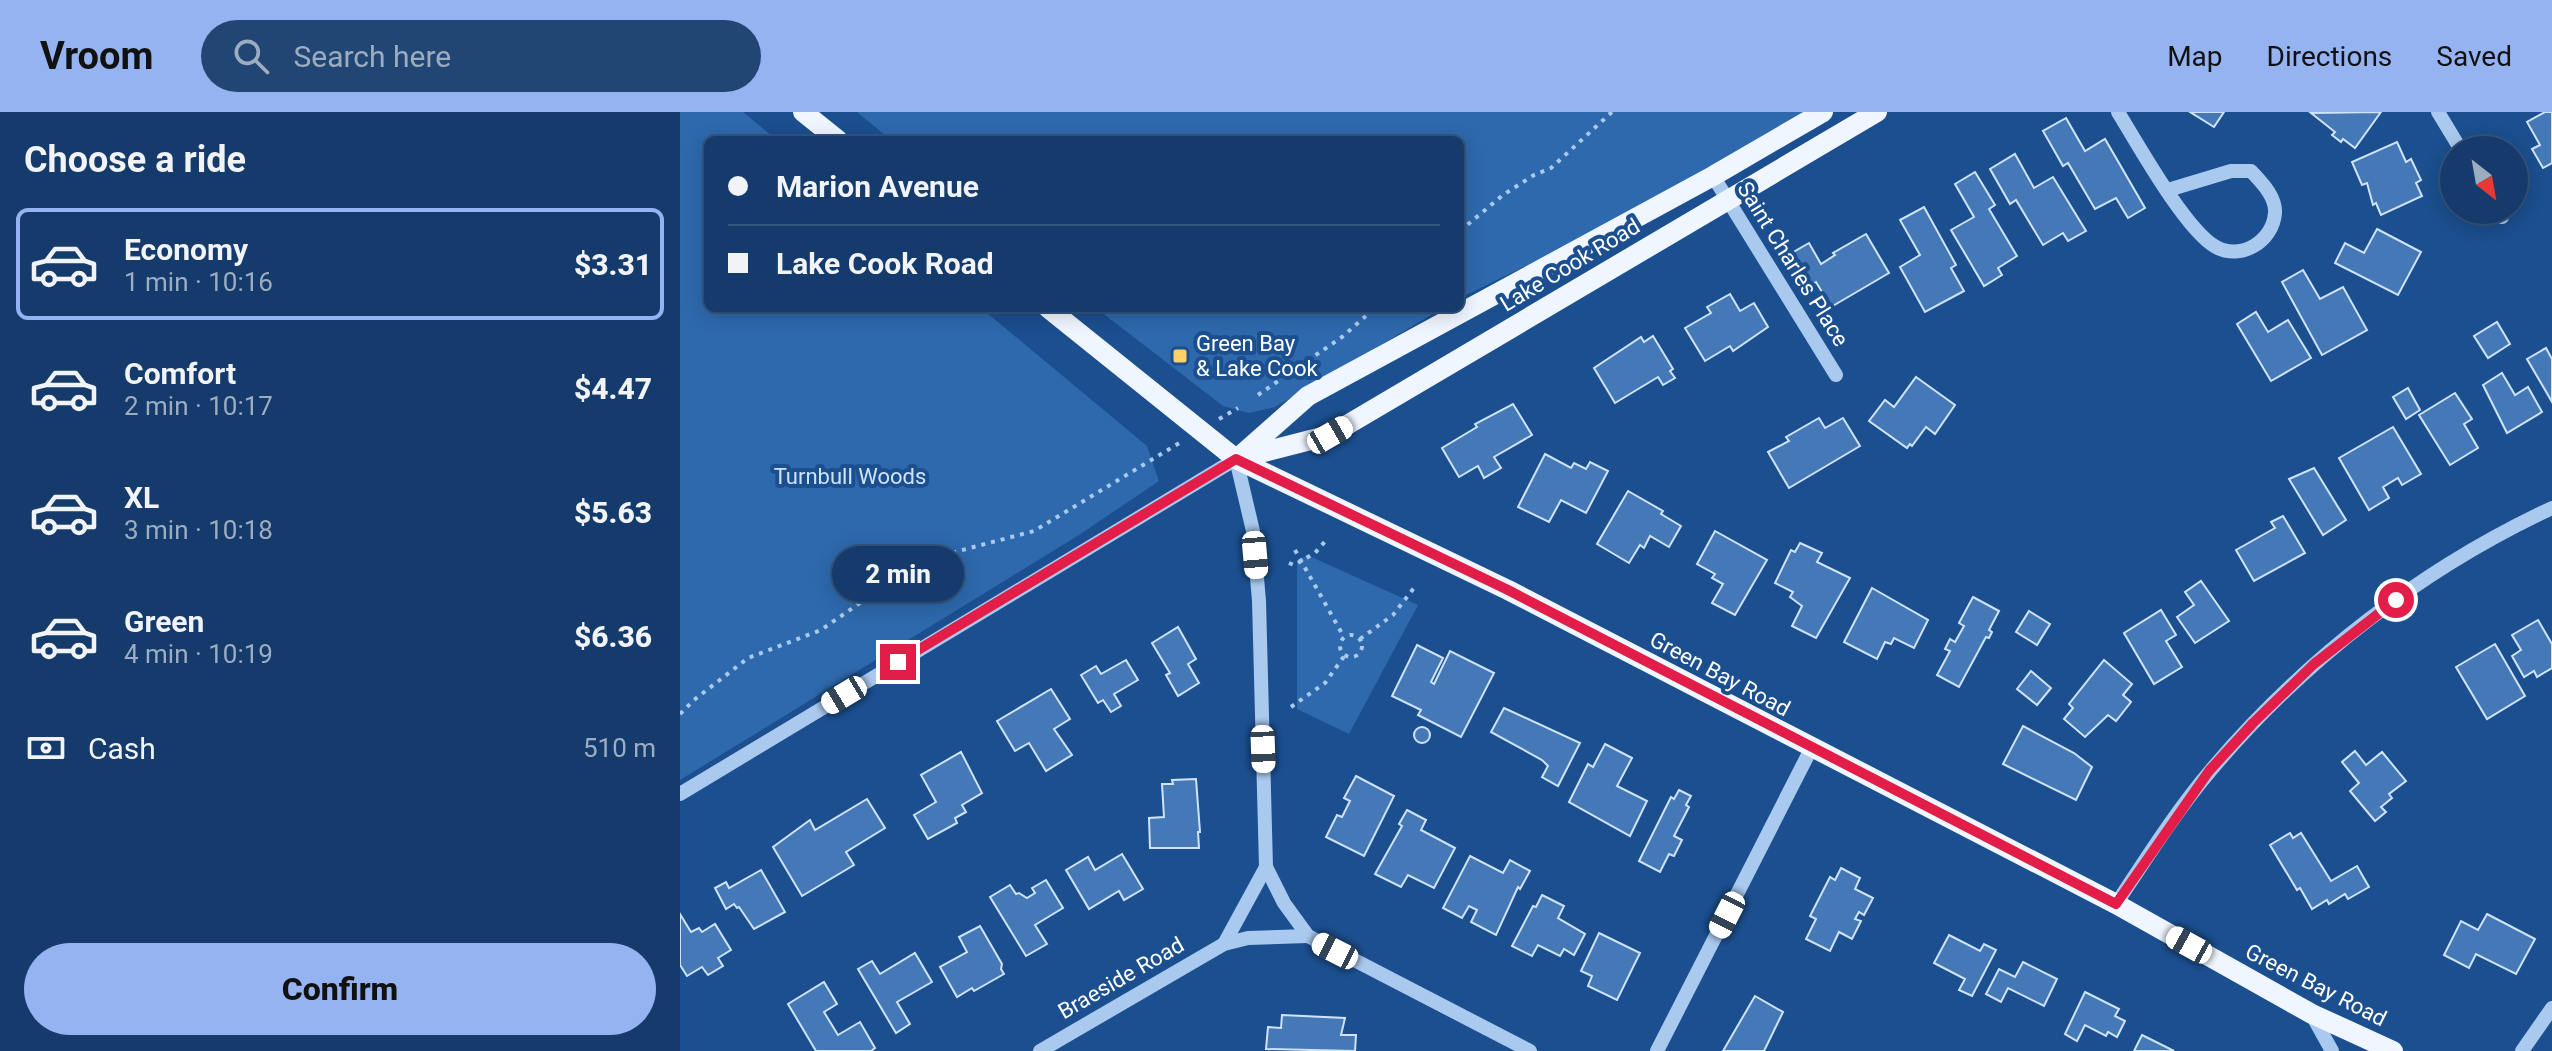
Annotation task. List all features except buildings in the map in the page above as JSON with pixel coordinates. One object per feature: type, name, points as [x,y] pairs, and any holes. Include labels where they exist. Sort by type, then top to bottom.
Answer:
[{"type":"main road","points":[[803,112],[833,136]]},
{"type":"main road","name":"Lake Cook Road","points":[[1464,311],[1713,176],[1823,112]]},
{"type":"main road","name":"Lake Cook Road","points":[[1236,459],[1330,435],[1877,112]]},
{"type":"main road","name":"Green Bay Road","points":[[1053,312],[1236,459],[1508,590],[2116,904],[2312,1014],[2393,1051]]},
{"type":"main road","name":"Lake Cook Road","points":[[1236,459],[1308,396],[1463,312]]},
{"type":"street","points":[[2118,112],[2168,190],[2202,236],[2217,248],[2234,252],[2253,249],[2268,231],[2275,212],[2268,189],[2251,171],[2231,171],[2168,190]]},
{"type":"street","points":[[2438,112],[2453,136]]},
{"type":"street","name":"Saint Charles Place","points":[[1713,176],[1836,375]]},
{"type":"street","points":[[1236,459],[1253,531],[1259,601],[1266,867],[1284,903],[1308,936],[1530,1051]]},
{"type":"street","name":"Lake Cook Road","points":[[680,794],[1236,459]]},
{"type":"street","points":[[2116,904],[2209,771],[2314,664],[2416,584],[2458,557],[2552,508]]},
{"type":"street","points":[[1657,1051],[1811,749]]},
{"type":"street","points":[[1224,944],[1266,867]]},
{"type":"street","name":"Braeside Road","points":[[1040,1051],[1224,944],[1248,938],[1308,936]]},
{"type":"street","points":[[2522,1051],[2552,1008]]},
{"type":"street","points":[[2312,1014],[2332,1051]]},
{"type":"path","points":[[1464,228],[1503,195],[1551,168],[1612,112]]},
{"type":"path","points":[[1258,395],[1342,337],[1370,312]]},
{"type":"path","points":[[680,714],[748,658],[821,630],[913,566],[1034,531],[1158,456]]},
{"type":"path","points":[[1289,563],[1294,565],[1302,561],[1323,546],[1328,538]]},
{"type":"path","points":[[1295,550],[1344,637]]},
{"type":"path","points":[[1360,639],[1393,615],[1417,584]]},
{"type":"path","points":[[1354,635],[1360,639],[1362,649],[1358,655],[1345,655],[1340,645],[1344,637],[1354,635]]},
{"type":"path","points":[[1291,707],[1325,683],[1345,655]]},
{"type":"green space","name":"Turnbull Woods","points":[[680,112],[743,112],[772,136],[704,136],[704,312],[986,312],[1147,446],[1159,481],[1079,535],[680,780]]},
{"type":"green space","points":[[857,112],[1803,112],[1614,223],[1464,296],[1464,136],[886,136]]},
{"type":"green space","points":[[1101,312],[1436,312],[1275,407],[1249,413],[1223,406]]},
{"type":"green space","points":[[1307,555],[1418,605],[1349,734],[1297,709],[1297,562]]},
{"type":"place","name":"Green Bay & Lake Cook","points":[[1180,356]]},
{"type":"route","points":[[898,662],[1236,459],[1508,590],[2116,904],[2209,771],[2253,723],[2314,664],[2396,600]]}]
